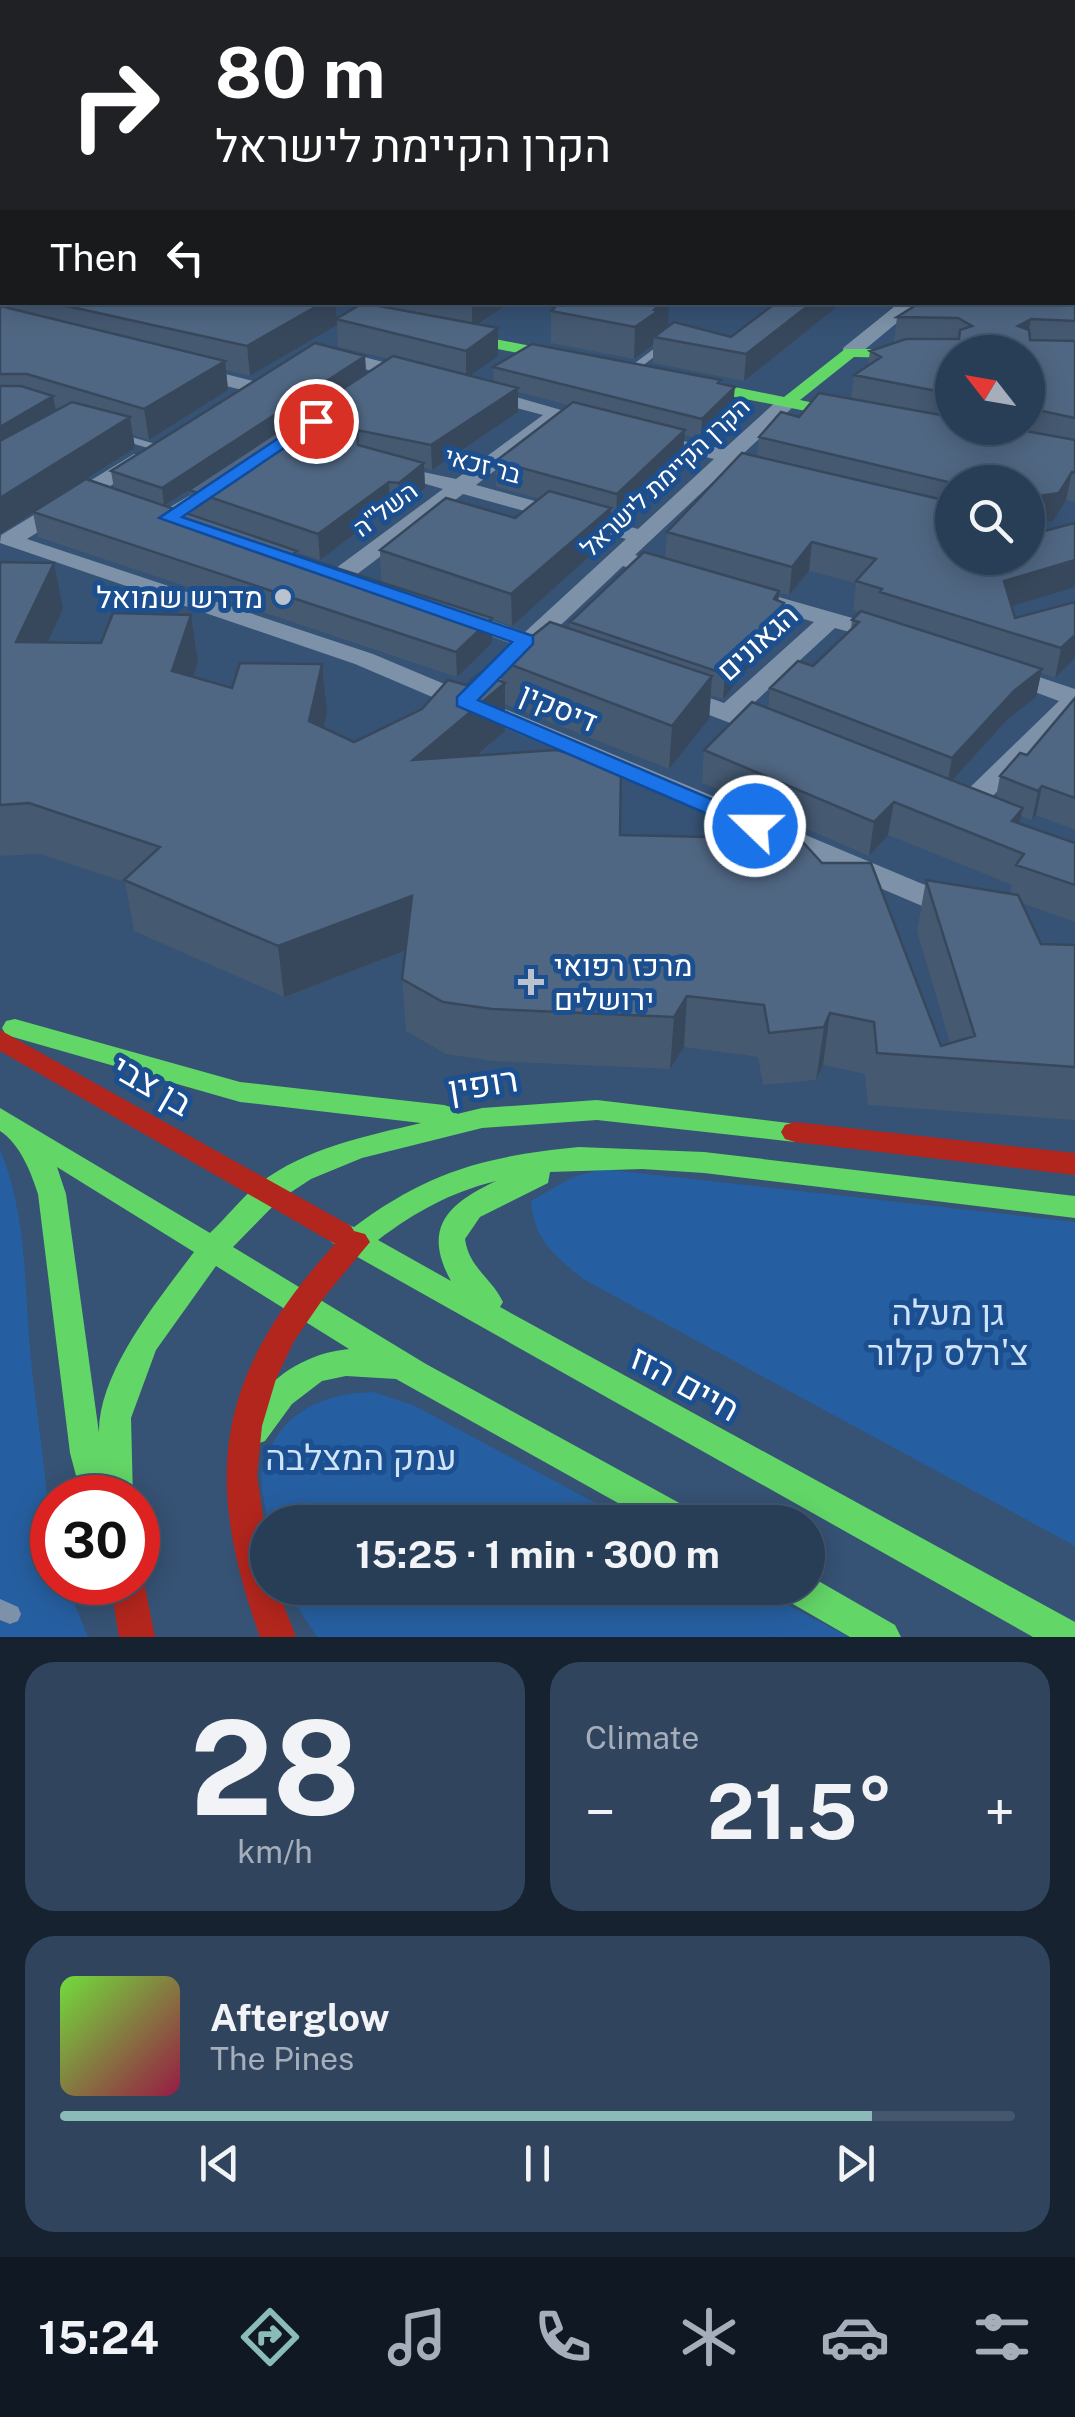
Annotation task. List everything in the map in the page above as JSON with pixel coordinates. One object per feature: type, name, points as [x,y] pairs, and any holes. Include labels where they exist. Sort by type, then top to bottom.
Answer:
[{"type":"street","points":[[689,0],[719,0]]},
{"type":"street","name":"הקרן הקיימת לישראל","points":[[464,702],[722,460],[880,324],[908,305]]},
{"type":"street","points":[[417,329],[882,421]]},
{"type":"street","points":[[336,336],[314,350],[438,382]]},
{"type":"street","points":[[526,350],[470,390],[615,428],[754,473]]},
{"type":"street","points":[[850,352],[935,354]]},
{"type":"street","points":[[177,368],[262,382],[224,406]]},
{"type":"street","points":[[362,389],[390,370]]},
{"type":"street","name":"השל\"ה","points":[[376,589],[331,573],[460,487],[558,413]]},
{"type":"street","points":[[5,539],[164,444]]},
{"type":"street","name":"בר זכאי","points":[[368,462],[642,537]]},
{"type":"street","points":[[201,529],[160,515],[245,468]]},
{"type":"street","points":[[88,491],[120,502]]},
{"type":"street","name":"דיסקין","points":[[5,539],[364,659],[990,923]]},
{"type":"street","points":[[619,558],[905,640]]},
{"type":"street","points":[[432,608],[592,664]]},
{"type":"street","name":"הגאונים","points":[[728,713],[831,619]]},
{"type":"street","points":[[978,663],[1075,698],[959,802],[1003,820]]},
{"type":"street","points":[[642,682],[797,740]]},
{"type":"street","points":[[0,1023],[240,1092],[482,1118]]},
{"type":"street","name":"בן צבי","points":[[0,1039],[269,1192]]},
{"type":"street","name":"רופין","points":[[117,1475],[116,1418],[126,1383],[143,1344],[211,1251],[269,1192],[301,1171],[358,1149],[482,1118],[597,1110],[1075,1164]]},
{"type":"street","points":[[8,1123],[415,1374],[651,1505]]},
{"type":"street","points":[[8,1123],[44,1169],[52,1194],[86,1453],[92,1475]]},
{"type":"street","points":[[533,1338],[456,1271],[449,1254],[450,1237],[460,1222],[497,1193],[549,1171],[594,1160]]},
{"type":"street","points":[[278,1637],[250,1562],[241,1520],[241,1431],[250,1398],[266,1354],[299,1304],[354,1242],[400,1206],[450,1181],[507,1166],[594,1160],[715,1164],[1075,1207]]},
{"type":"street","name":"חיים הזז","points":[[269,1192],[1067,1637]]},
{"type":"street","points":[[240,1476],[252,1434],[268,1407],[301,1373],[324,1364],[350,1362],[380,1364],[415,1374]]},
{"type":"street","points":[[825,1604],[883,1637]]},
{"type":"street","points":[[131,1605],[137,1637]]},
{"type":"lane","points":[[613,368],[670,341],[684,345]]},
{"type":"lane","points":[[109,434],[164,444]]},
{"type":"green space","points":[[0,1149],[20,1227],[44,1475],[30,1475],[30,1605],[75,1605],[88,1637],[0,1637]]},
{"type":"green space","name":"גן מעלה צ'רלס קלור","points":[[603,1169],[1075,1222],[1075,1546],[583,1279],[541,1237],[531,1201],[573,1177]]},
{"type":"green space","name":"עמק המצלבה","points":[[373,1392],[415,1406],[599,1505],[265,1505],[262,1473],[279,1433],[304,1410],[354,1393]]},
{"type":"green space","points":[[296,1605],[788,1605],[849,1637],[317,1637]]},
{"type":"building","points":[[62,305],[319,305],[247,346]]},
{"type":"building","points":[[360,305],[374,305],[498,328],[466,351],[336,319]]},
{"type":"building","points":[[557,305],[658,305],[654,310],[658,311],[635,327],[551,311]]},
{"type":"building","points":[[773,305],[809,305],[746,354],[654,337],[674,322],[731,337]]},
{"type":"building","points":[[916,305],[1075,305],[1075,321],[1031,319],[1018,326],[1029,330],[1030,335],[959,335],[960,330],[972,326],[958,318],[897,317]]},
{"type":"building","points":[[0,306],[225,361],[144,409],[27,374],[0,374]]},
{"type":"building","points":[[906,339],[935,339],[935,391],[854,375],[881,357],[870,351]]},
{"type":"building","points":[[1045,340],[1075,341],[1075,418],[1045,412]]},
{"type":"building","points":[[315,343],[365,356],[162,488],[111,471]]},
{"type":"building","points":[[532,344],[721,380],[718,383],[735,387],[702,419],[493,367]]},
{"type":"building","points":[[393,356],[518,388],[431,445],[357,430],[358,445],[424,463],[399,483],[389,482],[318,534],[189,490]]},
{"type":"building","points":[[0,386],[21,386],[53,396],[0,427]]},
{"type":"building","points":[[819,393],[935,414],[935,445],[1045,445],[1045,435],[1075,440],[1075,473],[1059,493],[1045,495],[1045,465],[935,465],[935,479],[759,437],[781,412],[799,417]]},
{"type":"building","points":[[72,402],[130,417],[0,498],[0,441]]},
{"type":"building","points":[[573,402],[685,430],[617,494],[496,461]]},
{"type":"building","points":[[742,453],[935,498],[935,575],[1024,575],[1004,581],[1015,618],[1075,602],[1075,635],[1061,648],[880,592],[882,589],[856,581],[876,559],[812,542],[792,567],[667,532]]},
{"type":"building","points":[[86,479],[297,551],[293,554],[492,618],[456,652],[33,512]]},
{"type":"building","points":[[549,491],[611,508],[511,594],[380,550],[446,498],[515,518]]},
{"type":"building","points":[[1075,523],[1075,560],[1045,569],[1045,531]]},
{"type":"building","points":[[644,552],[779,591],[774,599],[784,603],[725,674],[570,622]]},
{"type":"building","points":[[0,562],[54,563],[16,642],[101,643],[113,613],[191,615],[172,671],[232,688],[240,663],[322,664],[309,721],[354,742],[422,709],[448,680],[466,685],[480,673],[505,683],[413,760],[556,750],[621,767],[620,835],[800,839],[822,863],[871,863],[941,1046],[975,1036],[926,880],[1018,895],[1041,944],[1075,945],[1075,1067],[877,1053],[874,1022],[830,1013],[824,1027],[769,1033],[764,1005],[687,996],[674,1017],[492,1009],[443,1002],[402,979],[412,896],[278,946],[124,880],[160,847],[29,803],[0,805]]},
{"type":"building","points":[[861,611],[1042,669],[1014,691],[952,758],[770,688],[798,661],[813,666],[859,622],[852,620]]},
{"type":"building","points":[[550,622],[712,676],[672,726],[501,661]]},
{"type":"building","points":[[1075,698],[1075,798],[1042,786],[1038,791],[1000,776],[1020,753],[1027,755]]},
{"type":"building","points":[[752,702],[1023,808],[1012,821],[1075,843],[1075,885],[1016,865],[1024,854],[894,802],[874,822],[704,750]]},
{"type":"traffic: fast","points":[[449,335],[572,359]]},
{"type":"traffic: fast","points":[[786,403],[850,352],[935,354]]},
{"type":"traffic: fast","points":[[685,382],[856,416]]},
{"type":"traffic: fast","points":[[15,1028],[240,1092],[444,1115]]},
{"type":"traffic: fast","points":[[116,1475],[115,1418],[143,1344],[211,1251],[269,1192],[301,1171],[357,1149],[482,1118],[597,1110],[795,1132]]},
{"type":"traffic: fast","points":[[0,1118],[415,1374],[651,1505]]},
{"type":"traffic: fast","points":[[22,1135],[44,1169],[52,1194],[86,1453],[92,1475]]},
{"type":"traffic: fast","points":[[355,1242],[405,1204],[460,1179],[518,1164],[579,1158],[704,1162],[1075,1207]]},
{"type":"traffic: fast","points":[[488,1302],[465,1278],[453,1257],[451,1239],[457,1223],[489,1197],[538,1175]]},
{"type":"traffic: fast","points":[[341,1234],[1067,1637]]},
{"type":"traffic: fast","points":[[254,1431],[281,1394],[311,1372],[346,1363],[392,1367]]},
{"type":"traffic: fast","points":[[825,1604],[883,1637]]},
{"type":"traffic: jam","points":[[0,1039],[341,1234]]},
{"type":"traffic: jam","points":[[795,1132],[1075,1164]]},
{"type":"traffic: jam","points":[[278,1637],[257,1580],[245,1527],[241,1475],[246,1426],[260,1378],[283,1332],[315,1287],[355,1242]]},
{"type":"traffic: jam","points":[[131,1605],[137,1637]]},
{"type":"place","name":"מדרש שמואל","points":[[283,597]]},
{"type":"place","name":"מרכז רפואי ירושלים","points":[[531,982]]},
{"type":"route","points":[[316,421],[168,518],[526,640],[464,702],[755,826]]}]
